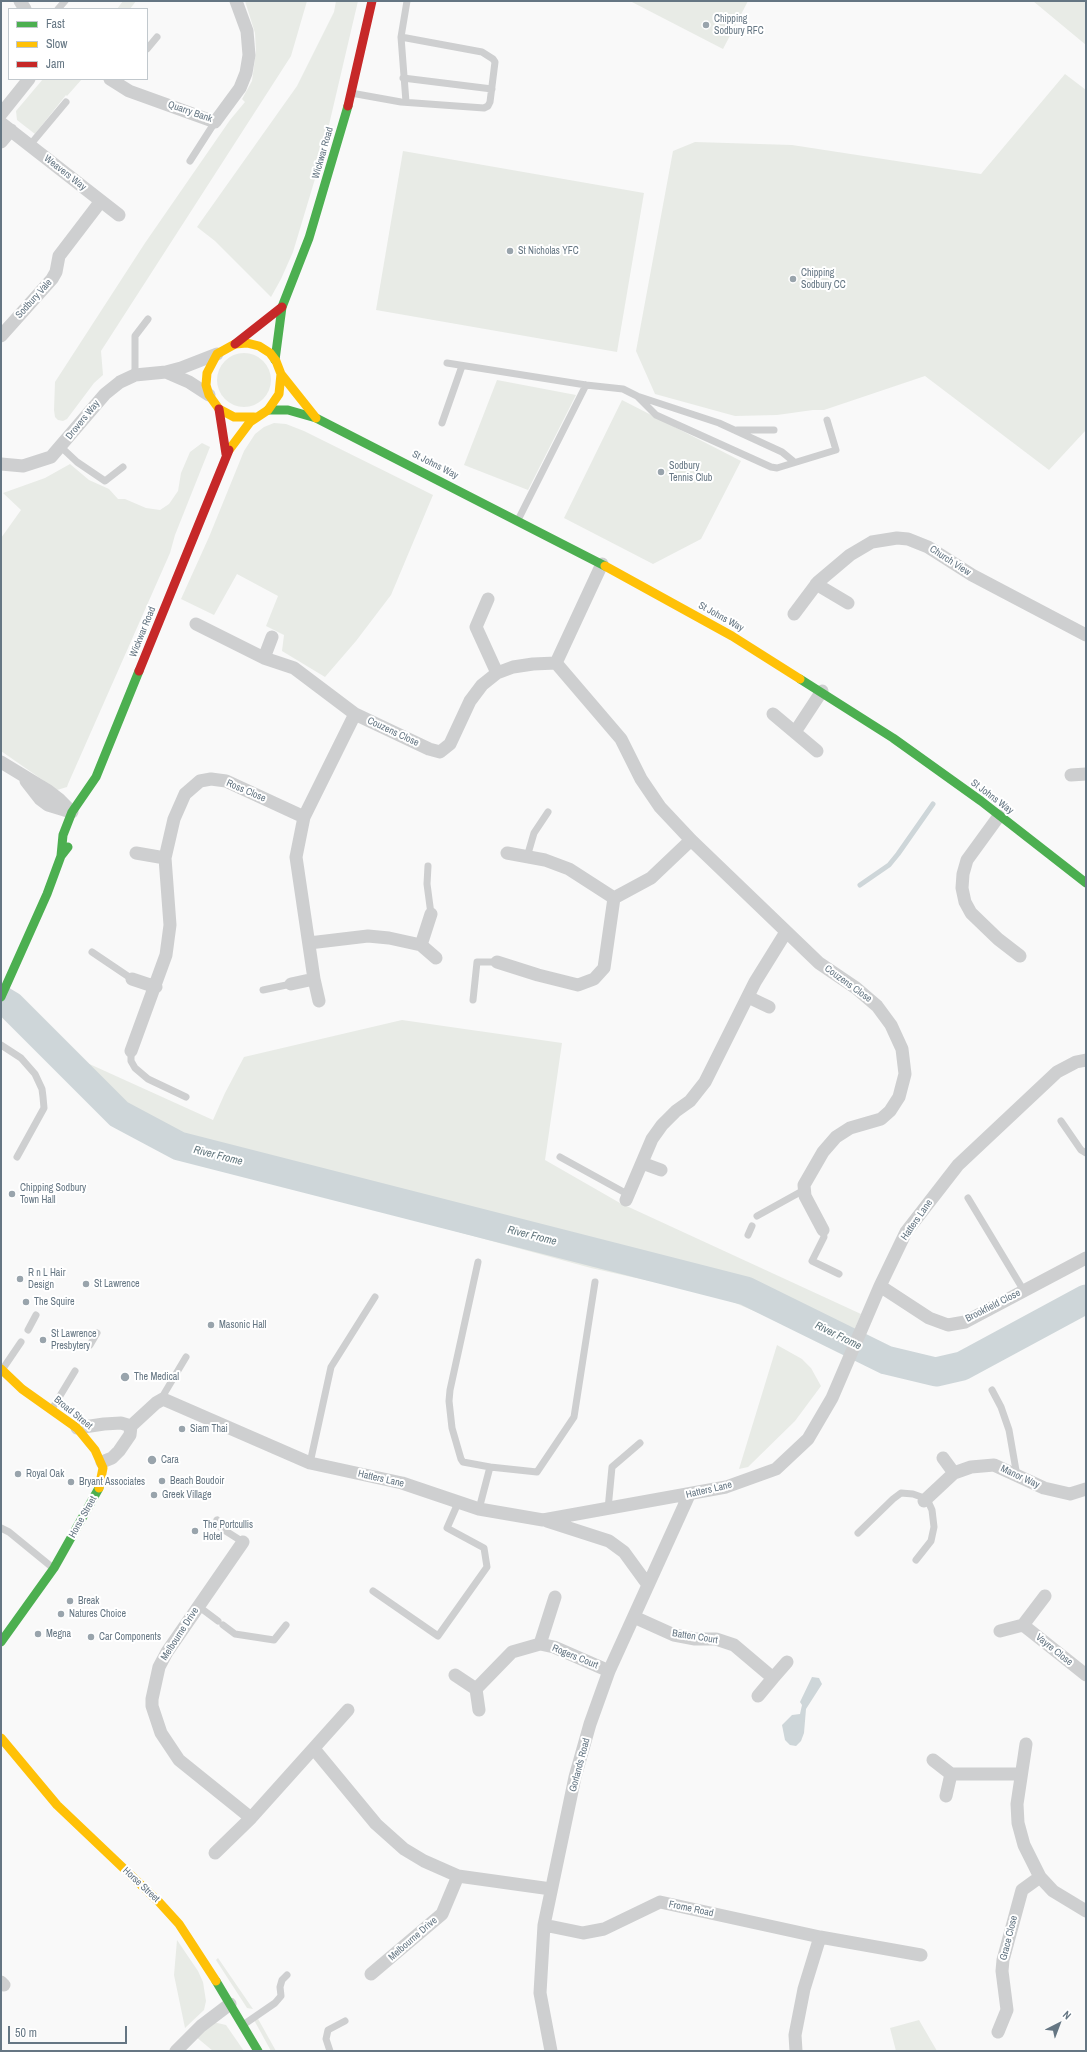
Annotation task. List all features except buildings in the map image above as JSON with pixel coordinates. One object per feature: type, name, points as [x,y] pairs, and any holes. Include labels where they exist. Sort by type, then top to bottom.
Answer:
[{"type":"main road","name":"Wickwar Road","points":[[275,360],[282,307],[296,275],[318,213],[350,93],[372,1]]},
{"type":"main road","name":"Wickwar Road","points":[[235,344],[282,307]]},
{"type":"main road","name":"Wickwar Road","points":[[2,994],[47,894],[61,856],[63,835],[72,812],[96,777],[226,454],[239,434],[254,417],[268,410],[279,394],[281,374],[270,353],[259,346],[248,343],[235,344],[227,347],[217,354]]},
{"type":"main road","points":[[217,354],[207,373],[206,385],[209,395],[219,409],[226,454]]},
{"type":"main road","name":"St Johns Way","points":[[281,374],[316,418]]},
{"type":"main road","name":"Wickwar Road","points":[[219,409],[234,417],[254,417]]},
{"type":"main road","name":"St Johns Way","points":[[268,410],[288,410],[316,418],[602,564],[732,636],[893,738],[999,816],[1086,884]]},
{"type":"main road","name":"Broad Street","points":[[1,1370],[22,1389],[77,1428],[86,1437],[102,1462]]},
{"type":"main road","name":"Broad Street","points":[[4,1386],[22,1389]]},
{"type":"main road","name":"Horse Street","points":[[1,1642],[54,1568],[101,1484],[103,1476],[102,1462]]},
{"type":"main road","name":"Horse Street","points":[[1,1738],[57,1805],[159,1902],[179,1924],[204,1960],[258,2051]]},
{"type":"street","name":"Quarry Bank","points":[[117,81],[129,91],[215,122],[240,88],[246,73],[249,55],[247,31],[236,1]]},
{"type":"street","points":[[1,114],[28,80]]},
{"type":"street","name":"Weavers Way","points":[[1,142],[6,126],[119,215]]},
{"type":"street","name":"Sodbury Vale","points":[[1,336],[52,279],[56,272],[59,256],[101,201]]},
{"type":"street","name":"Drovers Way","points":[[1,464],[23,466],[51,457],[105,394],[120,382],[135,374],[166,372],[190,366],[217,354]]},
{"type":"street","name":"Drovers Way","points":[[166,372],[189,382],[209,395]]},
{"type":"street","name":"Church View","points":[[794,614],[816,584],[850,555],[872,542],[888,538],[908,539],[928,547],[972,576],[1086,635]]},
{"type":"street","points":[[556,663],[602,564]]},
{"type":"street","points":[[816,584],[848,603]]},
{"type":"street","points":[[488,599],[476,627],[496,673]]},
{"type":"street","name":"Couzens Close","points":[[196,624],[264,658],[294,668],[355,714],[429,749],[440,752],[450,744],[470,701],[482,685],[496,673],[526,665],[556,663],[621,739],[641,779],[660,807],[786,932],[819,963],[856,988],[877,1006],[891,1025],[902,1049],[905,1074],[899,1097],[890,1111],[881,1118],[850,1128],[836,1137],[824,1152],[804,1185],[804,1190]]},
{"type":"street","points":[[264,658],[272,637]]},
{"type":"street","points":[[795,732],[822,692]]},
{"type":"street","points":[[319,1001],[298,881],[296,857],[304,817],[355,714]]},
{"type":"street","points":[[773,714],[817,751]]},
{"type":"street","points":[[1,762],[55,796],[72,812]]},
{"type":"street","points":[[1071,775],[1086,774]]},
{"type":"street","name":"Ross Close","points":[[131,1052],[156,987],[166,955],[170,925],[165,858],[174,819],[185,794],[200,781],[211,779],[226,781],[304,817]]},
{"type":"street","points":[[999,816],[967,860],[963,874],[962,888],[965,902],[971,913],[998,939],[1020,956]]},
{"type":"street","points":[[614,898],[651,878],[692,840]]},
{"type":"street","points":[[136,853],[165,858]]},
{"type":"street","points":[[507,853],[545,860],[569,869],[614,898]]},
{"type":"street","points":[[497,962],[538,975],[578,985],[594,979],[604,968],[614,898]]},
{"type":"street","points":[[421,945],[431,914]]},
{"type":"street","points":[[628,1197],[652,1139],[662,1125],[676,1111],[690,1101],[705,1082],[748,997],[786,932]]},
{"type":"street","points":[[309,943],[368,936],[389,938],[421,945],[436,958]]},
{"type":"street","points":[[132,979],[156,987]]},
{"type":"street","points":[[291,984],[314,979]]},
{"type":"street","points":[[748,997],[769,1007]]},
{"type":"street","name":"Hatters Lane","points":[[161,1399],[166,1399],[241,1435],[310,1463],[402,1483],[458,1503],[543,1520],[726,1488],[776,1469],[808,1440],[832,1398],[880,1286],[906,1232],[958,1165],[1057,1072],[1076,1062],[1086,1060]]},
{"type":"street","points":[[642,1163],[661,1170]]},
{"type":"street","points":[[804,1190],[805,1196],[823,1230]]},
{"type":"street","name":"Brookfield Close","points":[[880,1286],[929,1318],[948,1325],[965,1322],[1086,1258]]},
{"type":"street","points":[[102,1462],[112,1458],[120,1451],[130,1435],[131,1426],[161,1399]]},
{"type":"street","points":[[77,1428],[104,1424],[122,1424],[131,1426]]},
{"type":"street","points":[[943,1458],[954,1473]]},
{"type":"street","name":"Manor Way","points":[[926,1500],[954,1473],[971,1467],[994,1465],[1044,1488],[1070,1494],[1086,1489]]},
{"type":"street","name":"Gorlands Road","points":[[551,2051],[540,1993],[544,1925],[575,1777],[590,1724],[609,1671],[689,1495]]},
{"type":"street","points":[[543,1520],[608,1541],[624,1552],[648,1585]]},
{"type":"street","name":"Melbourne Drive","points":[[243,1542],[198,1606],[159,1667],[152,1699],[152,1706],[161,1733],[179,1760],[251,1818]]},
{"type":"street","points":[[1000,1630],[1023,1625],[1045,1596]]},
{"type":"street","name":"Rogers Court","points":[[540,1644],[555,1597]]},
{"type":"street","name":"Batten Court","points":[[634,1617],[674,1635],[695,1639],[716,1639],[734,1645],[774,1678]]},
{"type":"street","name":"Vayre Close","points":[[1023,1625],[1086,1675]]},
{"type":"street","name":"Rogers Court","points":[[476,1688],[512,1652],[540,1644],[554,1647],[609,1671]]},
{"type":"street","points":[[758,1696],[787,1662]]},
{"type":"street","points":[[455,1676],[476,1688],[479,1710]]},
{"type":"street","points":[[215,1853],[251,1818],[348,1710]]},
{"type":"street","points":[[1026,1744],[1020,1774],[1017,1804],[1018,1823],[1024,1845],[1040,1877],[1053,1891],[1086,1911]]},
{"type":"street","points":[[314,1749],[376,1824],[404,1849],[424,1861],[458,1876],[551,1889]]},
{"type":"street","points":[[933,1760],[951,1774],[1020,1774]]},
{"type":"street","points":[[946,1796],[951,1774]]},
{"type":"street","name":"Melbourne Drive","points":[[371,1974],[442,1914],[458,1876]]},
{"type":"street","name":"Grace Close","points":[[998,2032],[1007,2010],[1002,1971],[1003,1960],[1022,1890],[1040,1877]]},
{"type":"street","name":"Frome Road","points":[[544,1925],[583,1933],[604,1929],[660,1902],[820,1937],[921,1955]]},
{"type":"street","points":[[796,2051],[795,2035],[804,1989],[820,1937]]},
{"type":"street","points":[[176,2051],[201,2026],[230,2004]]},
{"type":"lane","points":[[406,102],[401,37],[407,1]]},
{"type":"lane","points":[[148,48],[156,37]]},
{"type":"lane","points":[[350,93],[406,102],[480,109],[487,107],[490,102],[495,65],[493,58],[486,54],[401,37]]},
{"type":"lane","points":[[403,78],[492,89]]},
{"type":"lane","points":[[30,146],[66,102]]},
{"type":"lane","points":[[190,161],[215,122]]},
{"type":"lane","points":[[135,374],[134,336],[148,319]]},
{"type":"lane","points":[[448,363],[586,385],[623,389],[637,396],[719,423],[782,452],[793,462]]},
{"type":"lane","points":[[442,423],[462,366]]},
{"type":"lane","points":[[518,520],[586,385]]},
{"type":"lane","points":[[637,396],[656,415],[771,467],[777,468],[836,450],[827,420]]},
{"type":"lane","points":[[735,430],[774,430]]},
{"type":"lane","points":[[61,447],[77,462],[105,481],[123,467]]},
{"type":"lane","points":[[527,857],[534,833],[548,812]]},
{"type":"lane","points":[[428,866],[427,884],[431,914]]},
{"type":"lane","points":[[92,952],[132,979]]},
{"type":"lane","points":[[473,1000],[477,962],[497,962]]},
{"type":"lane","points":[[263,990],[291,984]]},
{"type":"lane","points":[[1,1045],[21,1058],[35,1074],[42,1089],[44,1108],[17,1157]]},
{"type":"lane","points":[[131,1052],[131,1061],[135,1068],[148,1079],[186,1097]]},
{"type":"lane","points":[[1062,1120],[1081,1150],[1086,1153]]},
{"type":"lane","points":[[560,1157],[628,1197]]},
{"type":"lane","points":[[757,1216],[804,1190]]},
{"type":"lane","points":[[968,1198],[1024,1291]]},
{"type":"lane","points":[[748,1235],[752,1226]]},
{"type":"lane","points":[[823,1230],[824,1237],[812,1261],[839,1274]]},
{"type":"lane","points":[[478,1262],[450,1390],[449,1401],[452,1428],[460,1459],[463,1462],[490,1467],[537,1472],[574,1417],[594,1282]]},
{"type":"lane","points":[[310,1463],[331,1367],[375,1297]]},
{"type":"lane","points":[[28,1330],[36,1315]]},
{"type":"lane","points":[[90,1345],[97,1332]]},
{"type":"lane","points":[[1,1370],[21,1342]]},
{"type":"lane","points":[[161,1399],[186,1357]]},
{"type":"lane","points":[[52,1409],[75,1371]]},
{"type":"lane","points":[[992,1390],[1001,1407],[1009,1430],[1018,1476]]},
{"type":"lane","points":[[608,1509],[612,1467],[640,1443]]},
{"type":"lane","points":[[479,1508],[490,1467]]},
{"type":"lane","points":[[858,1533],[893,1499],[901,1494],[913,1494],[926,1500],[932,1510],[934,1528],[931,1542],[916,1560]]},
{"type":"lane","points":[[372,1591],[438,1636],[487,1567],[484,1548],[447,1528],[458,1503]]},
{"type":"lane","points":[[216,1520],[221,1528],[243,1542]]},
{"type":"lane","points":[[1,1528],[9,1532],[54,1568]]},
{"type":"lane","points":[[198,1606],[235,1634],[274,1640],[286,1625]]},
{"type":"lane","points":[[243,2025],[275,2003],[281,1996],[280,1987],[282,1980],[287,1975]]},
{"type":"lane","points":[[330,2051],[326,2039],[328,2030],[345,2021]]},
{"type":"shaded area","points":[[123,1],[136,1],[131,8],[118,8]]},
{"type":"shaded area","points":[[245,1],[307,1],[291,56],[101,351],[103,375],[94,383],[67,419],[63,421],[58,420],[55,417],[54,410],[55,382],[145,243],[230,120],[245,102],[242,99],[252,81],[256,51],[255,33]]},
{"type":"shaded area","points":[[336,1],[358,1],[321,159],[293,252],[271,297],[215,241],[197,227],[297,86],[334,12]]},
{"type":"shaded area","name":"Chipping Sodbury RFC","points":[[630,1],[748,1],[723,49]]},
{"type":"shaded area","points":[[1033,1],[1086,1],[1086,45]]},
{"type":"shaded area","points":[[1065,74],[1086,90],[1086,430],[1049,470],[925,376],[824,410],[777,415],[735,416],[655,394],[636,351],[673,151],[695,142],[792,145],[981,174]]},
{"type":"shaded area","points":[[42,80],[81,80],[67,96],[66,95],[35,134],[17,120],[16,111]]},
{"type":"shaded area","name":"St Nicholas YFC","points":[[403,151],[644,193],[617,352],[376,310]]},
{"type":"shaded area","points":[[239,353],[249,353],[259,357],[267,365],[271,375],[271,385],[267,395],[259,403],[249,407],[239,407],[229,403],[221,395],[217,385],[217,375],[221,365],[229,357]]},
{"type":"shaded area","points":[[497,380],[576,395],[528,490],[464,465]]},
{"type":"shaded area","name":"Sodbury Tennis Club","points":[[622,400],[741,461],[701,539],[653,564],[564,518]]},
{"type":"shaded area","points":[[274,423],[286,424],[304,431],[433,495],[391,595],[356,641],[325,677],[282,651],[284,635],[266,626],[278,596],[237,574],[214,615],[181,599],[209,537],[244,451],[255,434],[264,427]]},
{"type":"shaded area","points":[[202,443],[210,447],[175,535],[170,553],[67,787],[57,790],[1,751],[1,538],[21,510],[3,493],[45,478],[70,464],[89,480],[109,489],[118,499],[125,499],[146,508],[160,510],[169,504],[178,491],[181,473],[190,452]]},
{"type":"shaded area","points":[[402,1020],[562,1043],[545,1160],[620,1203],[861,1314],[846,1350],[721,1297],[591,1268],[178,1156],[114,1120],[72,1078],[85,1062],[213,1120],[244,1057]]},
{"type":"shaded area","points":[[777,1345],[802,1359],[811,1368],[821,1386],[795,1421],[748,1467],[739,1469]]},
{"type":"shaded area","points":[[812,1677],[819,1678],[822,1684],[806,1709],[804,1733],[801,1741],[796,1746],[790,1745],[785,1740],[782,1725],[792,1715],[800,1714],[802,1705],[800,1702]]},
{"type":"shaded area","points":[[177,1940],[198,1971],[203,1982],[206,2001],[204,2010],[185,2028],[174,1975]]},
{"type":"shaded area","points":[[218,1958],[253,2009],[247,2008],[216,1960]]},
{"type":"shaded area","points":[[257,2017],[276,2051],[271,2051],[254,2020]]},
{"type":"shaded area","points":[[919,2020],[937,2051],[896,2051],[890,2028]]},
{"type":"shaded area","points":[[213,2022],[226,2025],[244,2051],[213,2051],[195,2036]]},
{"type":"waterway","points":[[860,885],[889,865],[933,804]]},
{"type":"waterway","name":"River Frome","points":[[1,1000],[11,1006],[119,1114],[179,1146],[746,1291],[886,1360],[936,1372],[962,1366],[1086,1299]]},
{"type":"traffic: fast","points":[[275,360],[282,307],[309,238],[348,106]]},
{"type":"traffic: fast","points":[[268,410],[288,410],[316,418],[605,566]]},
{"type":"traffic: fast","points":[[61,856],[63,835],[72,812],[96,777],[139,671]]},
{"type":"traffic: fast","points":[[800,679],[893,738],[981,801],[1086,883]]},
{"type":"traffic: fast","points":[[1,997],[47,894],[61,856],[68,847]]},
{"type":"traffic: fast","points":[[1,1642],[54,1568],[99,1488]]},
{"type":"traffic: fast","points":[[216,1981],[258,2051]]},
{"type":"traffic: slow","points":[[229,450],[250,422],[268,410],[279,394],[281,374],[276,361],[270,353],[259,346],[247,343],[235,344],[217,354],[207,373],[206,385],[209,395],[219,409],[234,417],[254,417]]},
{"type":"traffic: slow","points":[[281,374],[316,418]]},
{"type":"traffic: slow","points":[[605,566],[732,636],[800,679]]},
{"type":"traffic: slow","points":[[1,1369],[22,1389],[77,1428],[95,1450],[103,1468],[99,1488]]},
{"type":"traffic: slow","points":[[1,1738],[57,1805],[159,1902],[179,1924],[216,1981]]},
{"type":"traffic: jam","points":[[348,106],[372,1]]},
{"type":"traffic: jam","points":[[235,344],[282,307]]},
{"type":"traffic: jam","points":[[219,409],[226,454]]},
{"type":"traffic: jam","points":[[139,671],[229,450]]},
{"type":"place","name":"Chipping Sodbury RFC","points":[[706,25]]},
{"type":"place","name":"St Nicholas YFC","points":[[510,251]]},
{"type":"place","name":"Chipping Sodbury CC","points":[[793,279]]},
{"type":"place","name":"Sodbury Tennis Club","points":[[661,472]]},
{"type":"place","name":"Chipping Sodbury Town Hall","points":[[12,1194]]},
{"type":"place","name":"R n L Hair Design","points":[[20,1279]]},
{"type":"place","name":"St Lawrence","points":[[86,1284]]},
{"type":"place","name":"The Squire","points":[[26,1302]]},
{"type":"place","name":"Masonic Hall","points":[[211,1325]]},
{"type":"place","name":"St Lawrence Presbytery","points":[[43,1340]]},
{"type":"place","name":"The Medical","points":[[125,1377]]},
{"type":"place","name":"Siam Thai","points":[[182,1429]]},
{"type":"place","name":"Cara","points":[[152,1460]]},
{"type":"place","name":"Royal Oak","points":[[18,1474]]},
{"type":"place","name":"Beach Boudoir","points":[[162,1481]]},
{"type":"place","name":"Bryant Associates","points":[[71,1482]]},
{"type":"place","name":"Greek Village","points":[[154,1495]]},
{"type":"place","name":"The Portcullis Hotel","points":[[195,1531]]},
{"type":"place","name":"Break","points":[[70,1601]]},
{"type":"place","name":"Natures Choice","points":[[61,1614]]},
{"type":"place","name":"Megna","points":[[38,1634]]},
{"type":"place","name":"Car Components","points":[[91,1637]]}]
